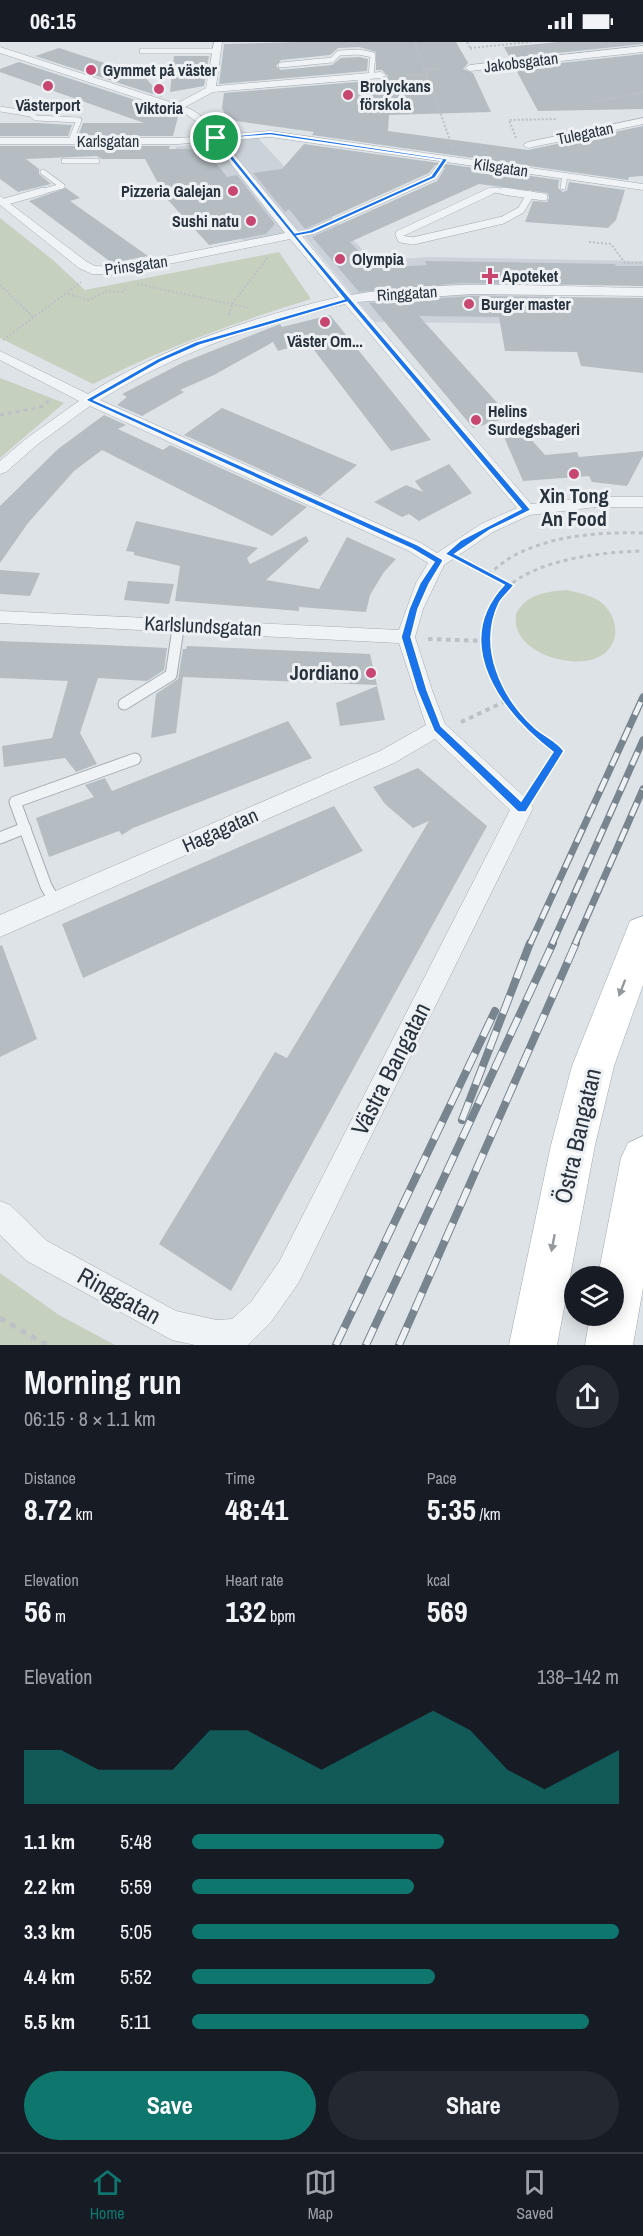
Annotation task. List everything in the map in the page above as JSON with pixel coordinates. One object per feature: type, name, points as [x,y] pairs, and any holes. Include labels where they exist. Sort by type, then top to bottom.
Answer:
[{"type":"main road","name":"Östra Bangatan","points":[[533,1345],[573,1145],[593,1066],[643,933]]},
{"type":"main road","points":[[609,1345],[637,1224],[643,1158]]},
{"type":"street","points":[[211,89],[217,47]]},
{"type":"street","name":"Jakobsgatan","points":[[470,68],[643,49]]},
{"type":"street","points":[[0,50],[190,112],[203,122],[293,235],[527,510]]},
{"type":"street","points":[[176,108],[211,89],[376,76]]},
{"type":"street","name":"Tulegatan","points":[[528,145],[643,121]]},
{"type":"street","name":"Kilsgatan","points":[[216,138],[270,134],[442,164],[564,181],[643,187]]},
{"type":"street","name":"Karlsgatan","points":[[0,141],[71,141],[101,145],[216,138]]},
{"type":"street","points":[[293,235],[311,232],[433,177],[442,164]]},
{"type":"street","name":"Prinsgatan","points":[[2,201],[92,270],[115,271],[293,235]]},
{"type":"street","name":"Ringgatan","points":[[0,469],[33,438],[88,400],[159,360],[222,335],[348,299],[435,290],[643,292]]},
{"type":"street","points":[[0,355],[88,400],[444,558]]},
{"type":"street","points":[[522,808],[437,728],[422,690],[406,637],[424,583],[444,558],[479,533],[527,510],[596,502],[643,502]]},
{"type":"street","name":"Karlslundsgatan","points":[[0,617],[406,637]]},
{"type":"street","name":"Hagagatan","points":[[0,926],[387,757],[437,728]]},
{"type":"street","name":"Västra Bangatan","points":[[250,1322],[261,1312],[289,1272],[522,808]]},
{"type":"street","name":"Ringgatan","points":[[0,1215],[37,1251],[172,1325],[217,1335],[238,1334],[250,1322]]},
{"type":"lane","points":[[142,51],[217,47]]},
{"type":"lane","points":[[281,65],[332,60],[339,53],[359,52],[373,55],[376,76]]},
{"type":"lane","points":[[0,109],[31,114],[36,117],[79,120],[71,141]]},
{"type":"lane","points":[[64,161],[97,161]]},
{"type":"lane","points":[[2,201],[62,186],[43,172]]},
{"type":"lane","points":[[530,195],[521,210],[503,220],[413,241],[401,240],[399,234],[494,190],[544,196]]},
{"type":"lane","points":[[124,704],[171,675],[179,625]]},
{"type":"lane","points":[[55,902],[46,886],[15,802],[135,759]]},
{"type":"lane","points":[[0,837],[25,828]]},
{"type":"path","points":[[415,42],[452,143],[451,151],[442,164]]},
{"type":"path","points":[[470,48],[531,42]]},
{"type":"path","points":[[425,69],[439,69]]},
{"type":"path","points":[[406,75],[427,75]]},
{"type":"path","points":[[594,102],[643,93]]},
{"type":"path","points":[[509,120],[557,119]]},
{"type":"path","points":[[590,242],[611,244],[625,263],[643,263]]},
{"type":"path","points":[[222,335],[232,304],[275,249]]},
{"type":"path","points":[[0,342],[81,284],[81,277]]},
{"type":"path","points":[[121,282],[289,316]]},
{"type":"path","points":[[68,294],[89,300],[106,291],[123,292],[130,283]]},
{"type":"path","points":[[0,285],[33,318]]},
{"type":"path","points":[[0,415],[41,407],[66,387]]},
{"type":"path","points":[[487,574],[515,555],[552,542],[587,534],[643,533]]},
{"type":"path","points":[[522,808],[559,751],[531,730],[506,701],[487,658],[485,641],[491,609],[496,599],[510,585],[535,572],[585,555],[643,551]]},
{"type":"path","points":[[444,558],[510,585]]},
{"type":"path","points":[[406,637],[485,641]]},
{"type":"path","points":[[463,722],[506,701]]},
{"type":"path","points":[[0,1317],[43,1343],[52,1345]]},
{"type":"shaded area","points":[[257,137],[373,261],[428,257],[643,261],[643,285],[551,284],[562,324],[375,322],[300,231],[243,241],[175,147]]},
{"type":"green space","points":[[0,218],[53,260],[85,290],[279,252],[311,299],[200,337],[93,384],[0,338]]},
{"type":"green space","points":[[0,378],[64,403],[0,458]]},
{"type":"green space","points":[[566,590],[596,599],[604,605],[612,617],[615,629],[613,642],[605,653],[595,659],[569,661],[542,654],[522,638],[517,628],[516,614],[525,602],[543,593]]},
{"type":"green space","points":[[0,1273],[59,1315],[115,1345],[0,1345]]},
{"type":"building","points":[[456,42],[468,63],[463,69],[473,73],[491,112],[389,115],[388,131],[528,150],[643,126],[643,176],[629,177],[628,180],[312,135],[314,132],[236,121],[225,115],[222,108],[224,93],[381,80],[388,76],[382,70],[376,70],[376,52],[359,47],[338,48],[330,55],[281,60],[276,66],[281,70],[332,65],[341,58],[359,57],[368,59],[367,71],[219,84],[224,44]]},
{"type":"building","points":[[559,42],[643,42],[643,44],[510,58],[504,47]]},
{"type":"building","points":[[59,48],[144,76],[162,97],[35,56]]},
{"type":"building","points":[[643,54],[643,109],[538,111],[515,68]]},
{"type":"building","points":[[174,56],[209,56],[204,86],[170,92]]},
{"type":"building","points":[[19,62],[175,113],[178,117],[173,136],[78,136],[83,123],[144,123],[0,72],[0,69]]},
{"type":"building","points":[[0,123],[72,125],[68,136],[0,136]]},
{"type":"building","points":[[304,144],[559,180],[558,188],[563,192],[567,190],[569,182],[625,190],[616,220],[608,228],[525,222],[533,201],[547,202],[548,193],[479,184],[350,242],[375,268],[427,265],[425,261],[615,264],[616,266],[643,266],[643,286],[460,283],[359,292],[312,237],[437,181],[445,168],[435,165],[429,173],[305,229],[289,209],[285,212],[253,173],[282,169]]},
{"type":"building","points":[[0,146],[170,146],[169,149],[205,149],[227,177],[237,175],[275,224],[266,234],[209,245],[166,198],[145,159],[102,159],[97,156],[26,159],[39,169],[39,174],[51,184],[18,192],[0,179]]},
{"type":"building","points":[[66,188],[80,198],[70,201],[148,256],[112,263],[29,201]]},
{"type":"building","points":[[472,296],[643,298],[643,373],[581,366],[577,352],[505,351],[499,317],[419,316],[510,417],[473,428],[369,303]]},
{"type":"building","points":[[330,315],[431,440],[391,451],[308,342],[278,351],[273,342],[214,375],[180,390],[184,392],[142,416],[117,405],[127,397],[122,394],[184,362],[280,324],[282,327]]},
{"type":"building","points":[[222,408],[357,465],[320,496],[184,435]]},
{"type":"building","points":[[104,415],[126,425],[118,429],[163,450],[170,445],[307,507],[272,536],[102,450],[74,471],[28,523],[0,563],[0,506],[58,449]]},
{"type":"building","points":[[521,428],[545,455],[577,452],[579,457],[643,451],[643,456],[627,486],[592,482],[589,476],[523,481],[504,437]]},
{"type":"building","points":[[449,464],[472,493],[419,521],[409,514],[402,517],[374,502],[406,485],[423,492],[415,481]]},
{"type":"building","points":[[136,521],[258,548],[247,558],[250,564],[306,536],[309,541],[266,580],[319,589],[347,537],[396,559],[384,572],[370,595],[366,612],[299,607],[299,611],[175,601],[180,566],[126,551]]},
{"type":"building","points":[[0,570],[40,573],[30,596],[0,594]]},
{"type":"building","points":[[128,581],[174,584],[169,604],[124,600]]},
{"type":"building","points":[[0,641],[167,648],[164,670],[147,681],[98,678],[80,733],[97,764],[76,772],[65,758],[4,767],[2,746],[52,738],[68,681],[0,678]]},
{"type":"building","points":[[187,646],[370,654],[377,685],[183,677],[176,733],[151,738],[156,694],[178,679],[183,649]]},
{"type":"building","points":[[377,686],[385,720],[340,726],[336,703]]},
{"type":"building","points":[[288,721],[312,758],[133,828],[122,835],[119,831],[49,857],[36,818],[94,797],[85,785],[105,778],[112,791]]},
{"type":"building","points":[[418,768],[487,826],[231,1291],[159,1244],[275,1052],[287,1058],[429,821],[413,828],[385,804],[373,787]]},
{"type":"building","points":[[334,806],[363,851],[83,978],[62,924]]},
{"type":"building","points":[[2,945],[37,1039],[0,1057],[0,946]]},
{"type":"railway","points":[[530,944],[643,697]]},
{"type":"railway","points":[[552,944],[643,740]]},
{"type":"railway","points":[[575,944],[643,789]]},
{"type":"railway","points":[[462,1120],[530,943]]},
{"type":"railway","points":[[366,1345],[553,943]]},
{"type":"railway","points":[[399,1345],[576,943]]},
{"type":"railway","points":[[336,1345],[495,1011]]},
{"type":"place","name":"Gymmet på väster","points":[[91,70]]},
{"type":"place","name":"Västerport","points":[[48,86]]},
{"type":"place","name":"Viktoria","points":[[159,89]]},
{"type":"place","name":"Brolyckans förskola","points":[[348,95]]},
{"type":"place","name":"Pizzeria Galejan","points":[[233,191]]},
{"type":"place","name":"Sushi natu","points":[[251,221]]},
{"type":"place","name":"Olympia","points":[[340,259]]},
{"type":"place","name":"Apoteket","points":[[490,276]]},
{"type":"place","name":"Burger master","points":[[469,304]]},
{"type":"place","name":"Väster Om...","points":[[325,322]]},
{"type":"place","name":"Helins Surdegsbageri","points":[[476,420]]},
{"type":"place","name":"Xin Tong An Food","points":[[574,474]]},
{"type":"place","name":"Jordiano","points":[[371,673]]},
{"type":"route","points":[[216,138],[253,133],[270,134],[446,159],[433,177],[311,232],[293,235],[348,299],[527,510],[487,528],[449,554],[510,585],[496,599],[491,609],[485,645],[487,658],[506,701],[531,730],[559,751],[522,808],[437,728],[422,690],[406,637],[424,583],[438,561],[415,547],[88,400],[159,360],[198,344],[348,299],[293,235],[216,138]]}]
